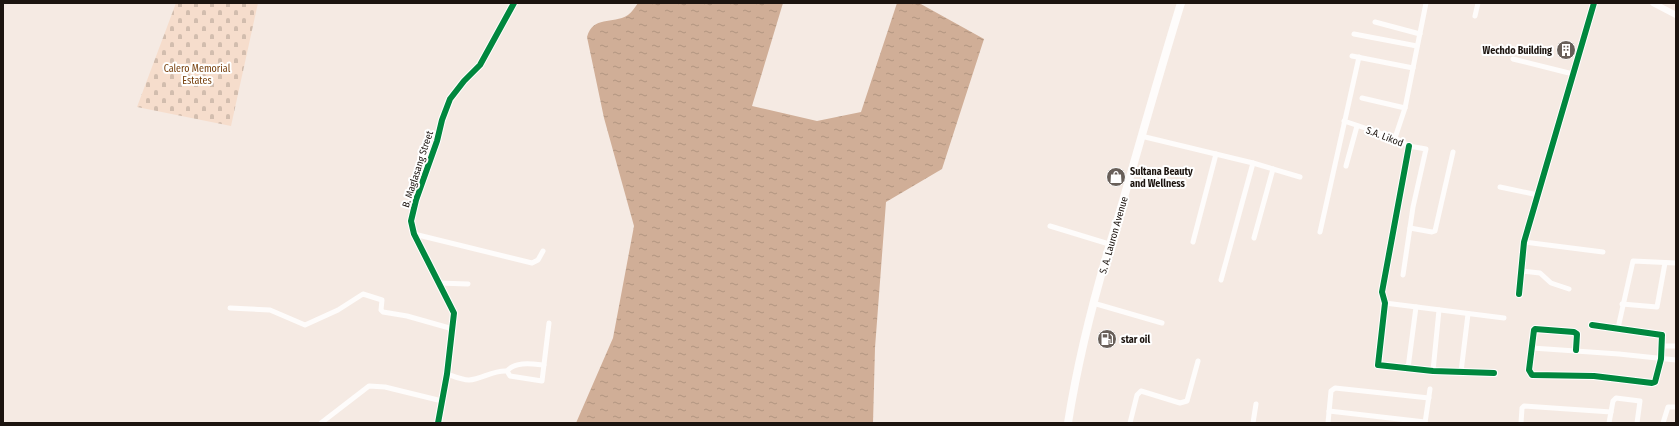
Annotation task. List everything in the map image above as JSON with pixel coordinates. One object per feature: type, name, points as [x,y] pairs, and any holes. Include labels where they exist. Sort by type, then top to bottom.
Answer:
[{"type":"highway","name":"S. A. Lauron Avenue","points":[[1068,423],[1083,341],[1093,303],[1109,244],[1181,3]]},
{"type":"street","name":"B. Maglasang Street","points":[[438,423],[453,329],[454,313],[414,234],[411,221],[416,200],[450,99],[464,81],[480,65],[514,3]]},
{"type":"street","points":[[1395,138],[1405,108],[1426,3]]},
{"type":"street","points":[[1475,16],[1478,3]]},
{"type":"street","points":[[1519,294],[1524,242],[1594,3]]},
{"type":"street","points":[[1653,3],[1663,5],[1676,15]]},
{"type":"street","points":[[1375,22],[1420,34]]},
{"type":"street","points":[[1354,34],[1417,46]]},
{"type":"street","points":[[1352,56],[1413,68]]},
{"type":"street","points":[[1320,232],[1359,57]]},
{"type":"street","points":[[1513,59],[1574,74]]},
{"type":"street","points":[[1362,98],[1405,108]]},
{"type":"street","name":"S.A. Likod","points":[[1344,121],[1395,138],[1409,146],[1426,149],[1410,228]]},
{"type":"street","points":[[1346,166],[1357,126]]},
{"type":"street","points":[[1141,136],[1253,163],[1300,177]]},
{"type":"street","points":[[1409,146],[1382,292],[1385,303],[1378,365],[1433,371],[1494,372]]},
{"type":"street","points":[[1403,275],[1410,228],[1432,232],[1435,231],[1453,152]]},
{"type":"street","points":[[1193,242],[1216,154]]},
{"type":"street","points":[[1221,280],[1253,163]]},
{"type":"street","points":[[1254,238],[1273,169]]},
{"type":"street","points":[[1500,187],[1538,195]]},
{"type":"street","points":[[1050,226],[1109,244]]},
{"type":"street","points":[[414,234],[532,263],[538,260],[543,252]]},
{"type":"street","points":[[1524,242],[1603,252]]},
{"type":"street","points":[[1618,328],[1622,304],[1633,262],[1676,263]]},
{"type":"street","points":[[1622,304],[1657,307],[1665,263]]},
{"type":"street","points":[[1521,271],[1540,273],[1551,283],[1569,289]]},
{"type":"street","points":[[438,283],[468,284]]},
{"type":"street","points":[[230,308],[270,310],[307,325],[338,310],[363,294],[382,300],[381,310],[383,312],[407,316],[453,329]]},
{"type":"street","points":[[1093,303],[1162,323]]},
{"type":"street","points":[[1385,303],[1504,318]]},
{"type":"street","points":[[1408,368],[1416,307]]},
{"type":"street","points":[[1433,371],[1439,310]]},
{"type":"street","points":[[1461,372],[1468,314]]},
{"type":"street","points":[[507,371],[510,376],[542,381],[549,323]]},
{"type":"street","points":[[1576,350],[1577,334],[1575,332],[1535,329],[1529,370],[1532,375],[1594,376],[1652,383],[1656,381],[1661,359],[1663,337],[1661,334],[1592,325]]},
{"type":"street","points":[[1662,346],[1676,346]]},
{"type":"street","points":[[1532,348],[1576,350],[1676,360]]},
{"type":"street","points":[[1130,423],[1137,395],[1141,391],[1180,403],[1187,401],[1198,361]]},
{"type":"street","points":[[507,371],[511,366],[523,364],[544,365]]},
{"type":"street","points":[[446,374],[469,380],[497,371],[507,371]]},
{"type":"street","points":[[321,423],[369,386],[385,387],[442,402]]},
{"type":"street","points":[[1328,423],[1331,391],[1336,388],[1429,398]]},
{"type":"street","points":[[1329,411],[1425,423],[1430,389]]},
{"type":"street","points":[[1609,423],[1613,400],[1615,399],[1639,400],[1641,403],[1637,423]]},
{"type":"street","points":[[1254,423],[1256,404]]},
{"type":"street","points":[[1520,423],[1522,408],[1524,406],[1611,412]]},
{"type":"street","points":[[1664,423],[1668,407],[1676,407]]},
{"type":"green space","name":"Calero Memorial Estates","points":[[176,3],[258,3],[231,126],[137,107]]},
{"type":"water","points":[[638,3],[783,3],[752,106],[817,121],[861,112],[897,3],[919,3],[984,39],[942,169],[886,202],[875,348],[873,423],[576,423],[613,338],[634,226],[604,118],[587,37],[590,30],[598,23],[616,20],[628,15]]},
{"type":"cycle path","points":[[438,423],[447,374],[454,313],[414,234],[411,221],[416,200],[450,99],[464,81],[480,65],[514,3]]},
{"type":"cycle path","points":[[1519,294],[1524,242],[1594,3]]},
{"type":"cycle path","points":[[1409,146],[1382,292],[1385,303],[1378,365],[1433,371],[1494,373]]},
{"type":"cycle path","points":[[1576,350],[1577,334],[1574,332],[1535,329],[1529,370],[1532,375],[1594,376],[1652,383],[1655,382],[1661,359],[1662,335],[1592,325]]},
{"type":"place","name":"Wechdo Building","points":[[1566,50]]},
{"type":"place","name":"Sultana Beauty and Wellness","points":[[1116,177]]},
{"type":"place","name":"star oil","points":[[1107,339]]}]
